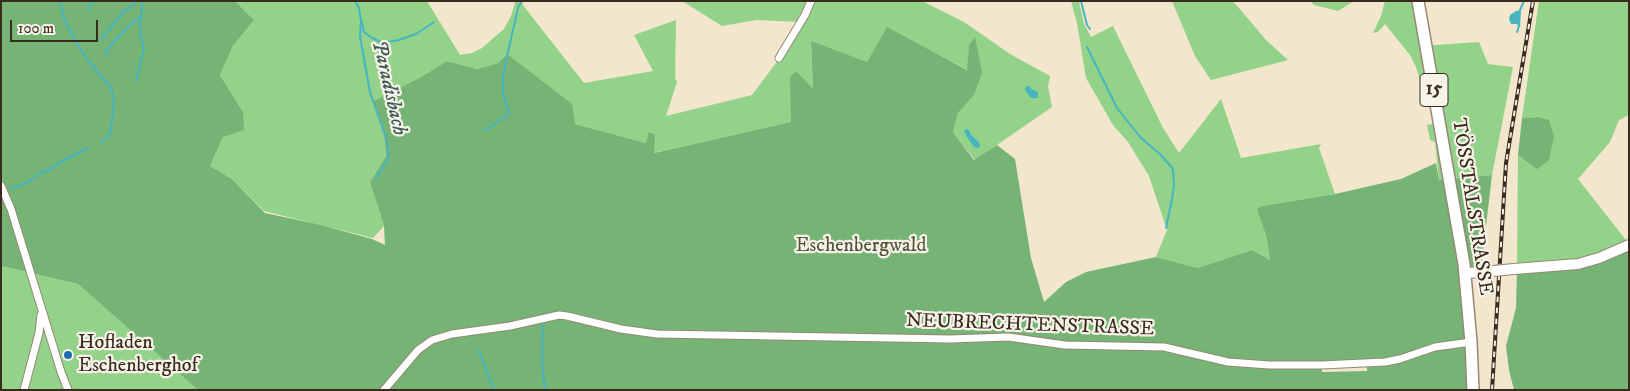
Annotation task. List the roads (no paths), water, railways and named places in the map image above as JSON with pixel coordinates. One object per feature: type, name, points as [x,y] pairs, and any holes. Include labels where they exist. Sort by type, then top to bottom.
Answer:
[{"type":"main road","name":"TÖSSTALSTRASSE","points":[[1418,1],[1465,273],[1473,390]]},
{"type":"street","points":[[779,58],[811,1]]},
{"type":"street","points":[[1,186],[11,209],[68,390]]},
{"type":"street","points":[[1465,273],[1578,264],[1606,256],[1629,246]]},
{"type":"street","points":[[24,390],[40,328],[41,307]]},
{"type":"street","name":"NEUBRECHTENSTRASSE","points":[[384,390],[418,350],[436,339],[452,334],[510,326],[559,315],[621,329],[657,334],[1003,337],[1066,345],[1156,346],[1220,360],[1270,366],[1322,366],[1385,362],[1435,347],[1471,342]]},
{"type":"water","points":[[1521,10],[1520,27],[1517,24],[1511,24],[1510,15]]},
{"type":"water","points":[[1026,86],[1038,92],[1038,98],[1031,98],[1025,90]]},
{"type":"water","points":[[966,129],[979,142],[980,146],[978,148],[974,147],[967,137],[964,131]]},
{"type":"waterway","points":[[60,1],[63,16],[77,44],[111,88],[114,98],[111,131],[108,137],[101,142]]},
{"type":"waterway","points":[[87,10],[94,1]]},
{"type":"waterway","points":[[100,40],[126,10],[137,1]]},
{"type":"waterway","points":[[136,81],[144,49],[140,33],[142,1]]},
{"type":"waterway","name":"Paradisbach","points":[[355,1],[359,8],[361,21],[360,36],[370,92],[387,141],[389,156],[376,179]]},
{"type":"waterway","points":[[484,131],[509,114],[503,93],[503,74],[518,8],[522,1]]},
{"type":"waterway","points":[[1081,1],[1087,25],[1090,29]]},
{"type":"waterway","points":[[1520,10],[1524,1]]},
{"type":"waterway","points":[[105,55],[110,46],[140,17]]},
{"type":"waterway","points":[[362,22],[364,32],[383,43],[416,34],[434,22]]},
{"type":"waterway","points":[[1517,32],[1519,26]]},
{"type":"waterway","points":[[1087,47],[1117,108],[1141,138],[1160,154],[1173,169],[1174,185],[1166,228]]},
{"type":"waterway","points":[[11,189],[28,182],[88,148]]},
{"type":"waterway","points":[[544,323],[542,362],[545,390]]},
{"type":"waterway","points":[[479,351],[494,390]]},
{"type":"railway","points":[[1492,390],[1506,163],[1533,1]]},
{"type":"place","name":"Hofladen Eschenberghof","points":[[68,355]]},
{"type":"park label","name":"Eschenbergwald","points":[[861,247]]}]
